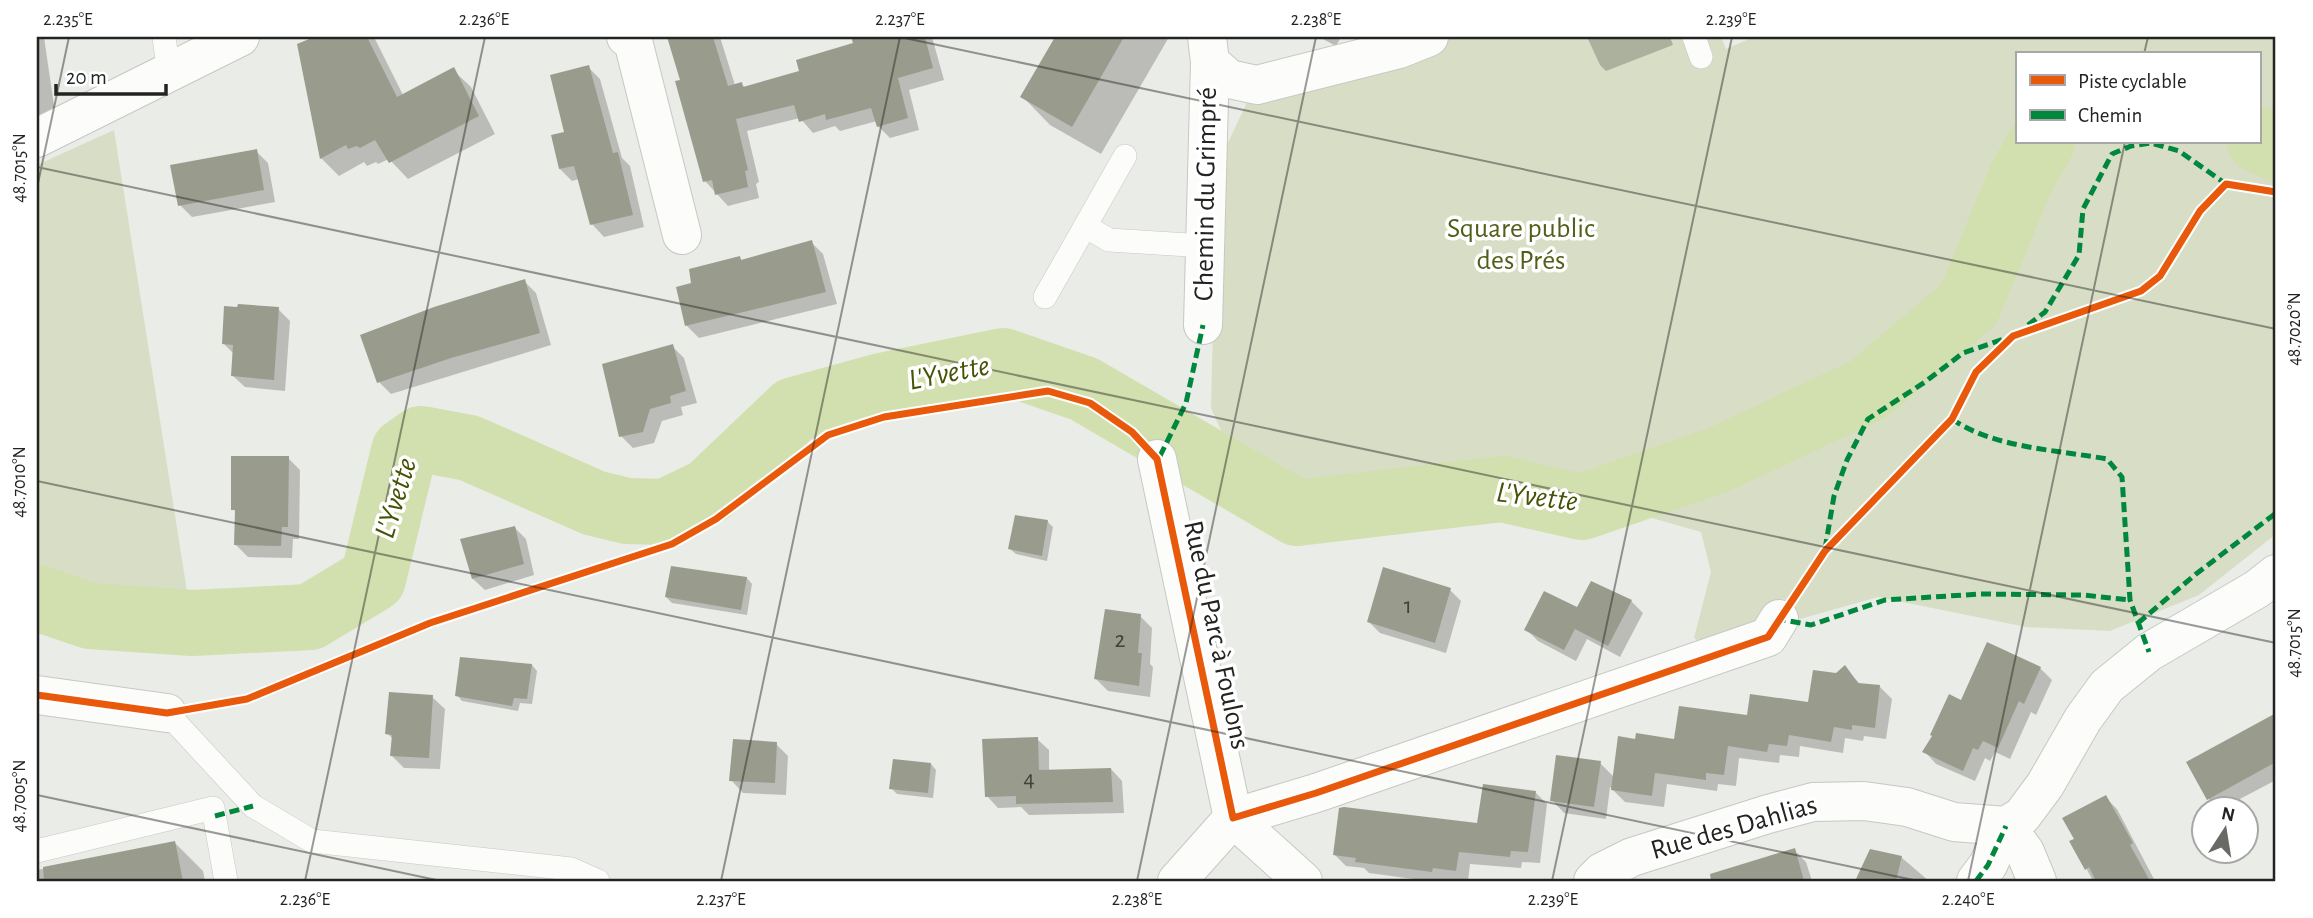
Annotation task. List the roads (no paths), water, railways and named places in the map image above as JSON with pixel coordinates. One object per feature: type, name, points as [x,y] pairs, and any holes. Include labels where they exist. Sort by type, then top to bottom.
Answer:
[{"type":"street","points":[[37,138],[240,37]]},
{"type":"street","points":[[626,37],[633,41],[682,235]]},
{"type":"street","points":[[1208,50],[1229,79],[1257,85],[1399,49],[1429,37]]},
{"type":"street","name":"Chemin du Grimpré","points":[[1203,325],[1208,50]]},
{"type":"street","name":"Rue du Parc à Foulons","points":[[1157,459],[1233,818]]},
{"type":"street","points":[[1976,881],[1988,865],[2006,826],[2022,816],[2045,785],[2083,719],[2107,687],[2149,652],[2257,589],[2276,574]]},
{"type":"street","points":[[1171,878],[1233,818],[1316,793],[1768,637],[1779,619]]},
{"type":"street","points":[[37,695],[167,713]]},
{"type":"street","name":"Rue des Dahlias","points":[[1593,881],[1632,857],[1813,802],[1864,801],[1907,807],[1954,822],[2006,826]]},
{"type":"street","points":[[1233,818],[1303,881]]},
{"type":"street","points":[[2006,826],[2025,852],[2037,881]]},
{"type":"lane","points":[[164,37],[169,74]]},
{"type":"lane","points":[[1045,297],[1125,156]]},
{"type":"lane","points":[[1085,226],[1109,240],[1205,246]]},
{"type":"lane","points":[[167,713],[253,806],[312,841],[571,869],[598,881]]},
{"type":"lane","points":[[37,851],[213,808],[226,881]]},
{"type":"waterway","name":"L'Yvette","points":[[2260,140],[2276,148]]},
{"type":"waterway","name":"L'Yvette","points":[[37,598],[90,616],[192,623],[310,617],[373,579],[404,451],[421,439],[469,448],[594,503],[627,511],[665,512],[709,491],[794,410],[881,386],[1003,361],[1084,389],[1297,513],[1502,489],[1582,507],[1718,460],[1869,389],[1969,304],[2022,176],[2041,144]]},
{"type":"park label","name":"Square public des Prés","points":[[1521,245]]}]
